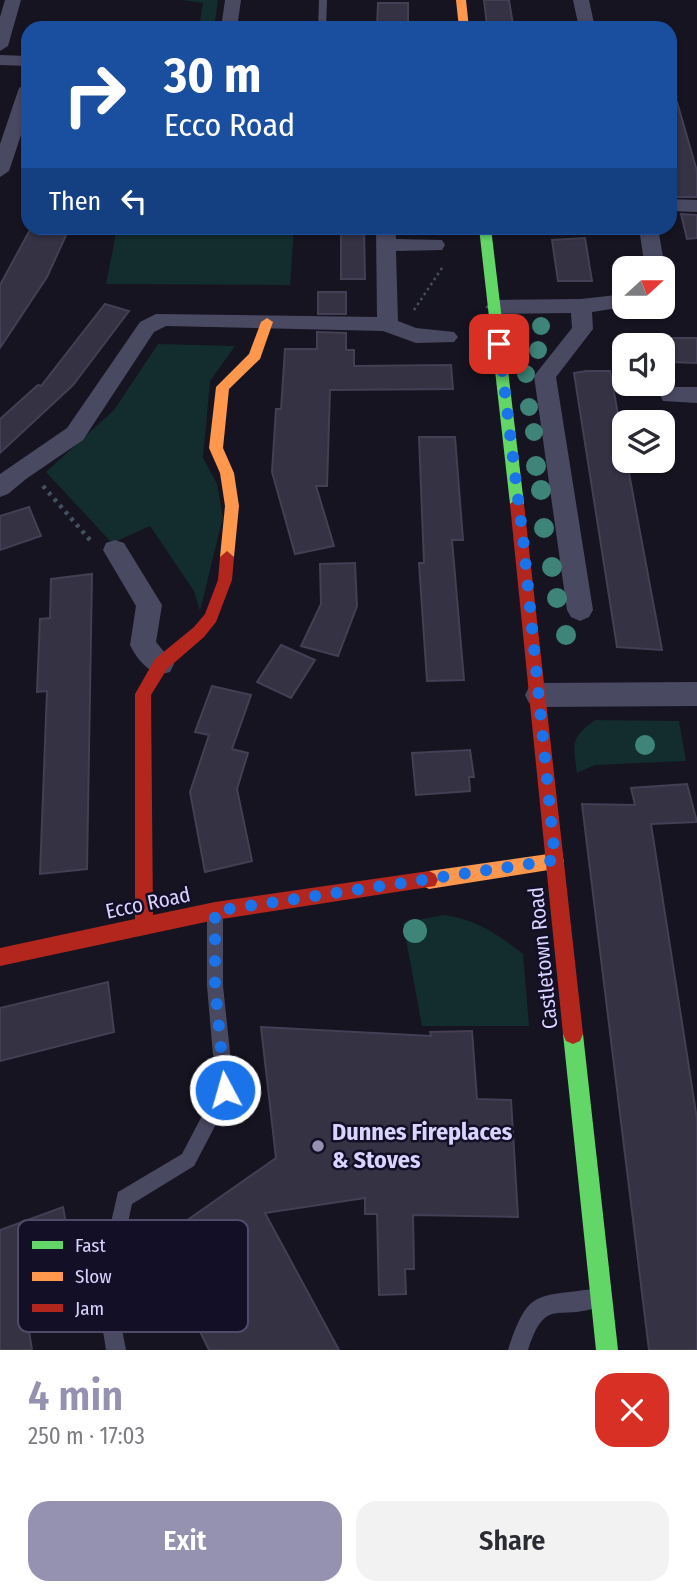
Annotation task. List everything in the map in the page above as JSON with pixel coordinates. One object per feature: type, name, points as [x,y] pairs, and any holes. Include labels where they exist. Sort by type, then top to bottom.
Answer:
[{"type":"main road","points":[[461,0],[463,21]]},
{"type":"main road","name":"Castletown Road","points":[[486,235],[538,695],[607,1350]]},
{"type":"main road","points":[[144,925],[143,694],[160,664],[199,632],[211,617],[225,580],[232,506],[227,473],[216,448],[223,387],[256,356],[267,322]]},
{"type":"main road","name":"Ecco Road","points":[[0,957],[215,911],[555,860]]},
{"type":"street","points":[[0,46],[13,0]]},
{"type":"street","points":[[230,21],[233,0]]},
{"type":"street","points":[[581,0],[586,21]]},
{"type":"street","points":[[0,60],[21,61]]},
{"type":"street","points":[[0,171],[21,110]]},
{"type":"street","points":[[677,205],[697,206]]},
{"type":"street","points":[[649,235],[653,256]]},
{"type":"street","points":[[393,328],[386,236],[443,250]]},
{"type":"street","points":[[495,307],[581,306],[612,302]]},
{"type":"street","points":[[580,610],[545,376],[583,329],[581,306]]},
{"type":"street","points":[[0,488],[20,470],[75,434],[147,327],[163,319],[393,328],[447,337]]},
{"type":"street","points":[[675,395],[697,395]]},
{"type":"street","points":[[115,550],[149,605],[143,645],[160,664]]},
{"type":"street","points":[[538,695],[697,694]]},
{"type":"lane","points":[[322,21],[323,0]]},
{"type":"lane","points":[[119,1220],[124,1198],[188,1160],[225,1090],[215,986],[215,911]]},
{"type":"lane","points":[[519,1350],[527,1322],[541,1306],[562,1301],[601,1298]]},
{"type":"lane","points":[[113,1332],[116,1350]]},
{"type":"path","points":[[393,328],[443,250]]},
{"type":"path","points":[[20,470],[41,485],[97,548],[115,550]]},
{"type":"green space","points":[[182,0],[218,0],[215,21],[200,21],[203,3]]},
{"type":"green space","points":[[116,235],[294,235],[290,285],[106,284]]},
{"type":"green space","points":[[158,344],[235,346],[210,381],[203,458],[217,484],[223,517],[200,611],[194,591],[150,526],[112,543],[46,472],[114,410]]},
{"type":"green space","points":[[595,720],[679,721],[686,761],[595,765],[577,773],[575,742],[581,732]]},
{"type":"green space","points":[[443,915],[486,928],[523,954],[529,1026],[422,1026],[403,923]]},
{"type":"building","points":[[484,0],[509,0],[512,21],[487,21]]},
{"type":"building","points":[[378,3],[408,3],[408,21],[377,21]]},
{"type":"building","points":[[677,102],[697,171],[697,197],[677,197]]},
{"type":"building","points":[[681,214],[697,215],[697,238],[687,239]]},
{"type":"building","points":[[27,235],[66,235],[47,277],[0,348],[0,285]]},
{"type":"building","points":[[341,235],[364,235],[365,279],[341,279]]},
{"type":"building","points":[[585,238],[592,281],[558,281],[552,240]]},
{"type":"building","points":[[318,292],[346,292],[346,314],[318,314]]},
{"type":"building","points":[[105,304],[129,311],[73,385],[0,453],[0,419],[38,385],[41,386]]},
{"type":"building","points":[[317,332],[346,333],[346,350],[354,350],[354,366],[451,365],[453,389],[330,390],[327,486],[316,486],[334,546],[295,554],[272,472],[276,409],[281,409],[285,349],[317,349]]},
{"type":"building","points":[[675,338],[697,338],[697,363],[675,362]]},
{"type":"building","points":[[610,371],[612,396],[615,396],[617,410],[612,410],[612,473],[629,473],[662,650],[617,647],[574,373]]},
{"type":"building","points":[[419,437],[455,437],[463,540],[452,540],[464,680],[427,681],[419,563],[424,563]]},
{"type":"building","points":[[29,507],[41,536],[0,550],[0,516]]},
{"type":"building","points":[[355,563],[357,606],[338,656],[301,646],[321,604],[320,564]]},
{"type":"building","points":[[92,574],[87,869],[40,874],[47,691],[37,692],[40,619],[50,618],[51,579]]},
{"type":"building","points":[[281,645],[315,660],[291,698],[257,682]]},
{"type":"building","points":[[212,686],[251,695],[232,749],[248,753],[237,789],[252,861],[205,872],[190,792],[209,735],[195,732]]},
{"type":"building","points":[[470,750],[474,777],[469,777],[470,791],[416,795],[412,753]]},
{"type":"building","points":[[687,784],[697,822],[651,824],[697,1119],[697,1350],[649,1350],[582,804],[635,805],[631,788]]},
{"type":"building","points":[[108,982],[114,1032],[0,1061],[0,1008]]},
{"type":"building","points":[[261,1027],[431,1036],[430,1032],[472,1031],[477,1099],[511,1100],[518,1217],[413,1215],[414,1269],[405,1269],[406,1294],[379,1295],[377,1214],[365,1214],[365,1198],[265,1213],[339,1350],[209,1350],[200,1332],[248,1332],[248,1220],[187,1220],[276,1158]]},
{"type":"building","points":[[63,1207],[65,1220],[27,1220]]},
{"type":"building","points":[[18,1223],[18,1332],[29,1332],[32,1350],[0,1350],[0,1230]]},
{"type":"traffic: fast","points":[[486,235],[517,504]]},
{"type":"traffic: fast","points":[[573,1034],[607,1350]]},
{"type":"traffic: slow","points":[[461,0],[463,21]]},
{"type":"traffic: slow","points":[[227,557],[232,506],[227,473],[216,448],[223,387],[255,356],[267,322]]},
{"type":"traffic: slow","points":[[429,880],[555,861]]},
{"type":"traffic: jam","points":[[517,504],[573,1034]]},
{"type":"traffic: jam","points":[[144,925],[143,694],[161,664],[199,632],[211,617],[225,580],[227,557]]},
{"type":"traffic: jam","points":[[0,957],[215,911],[429,880]]},
{"type":"place","name":"Dunnes Fireplaces & Stoves","points":[[318,1146]]},
{"type":"route","points":[[225,1090],[215,986],[215,911],[555,860],[524,547],[499,344]]}]
